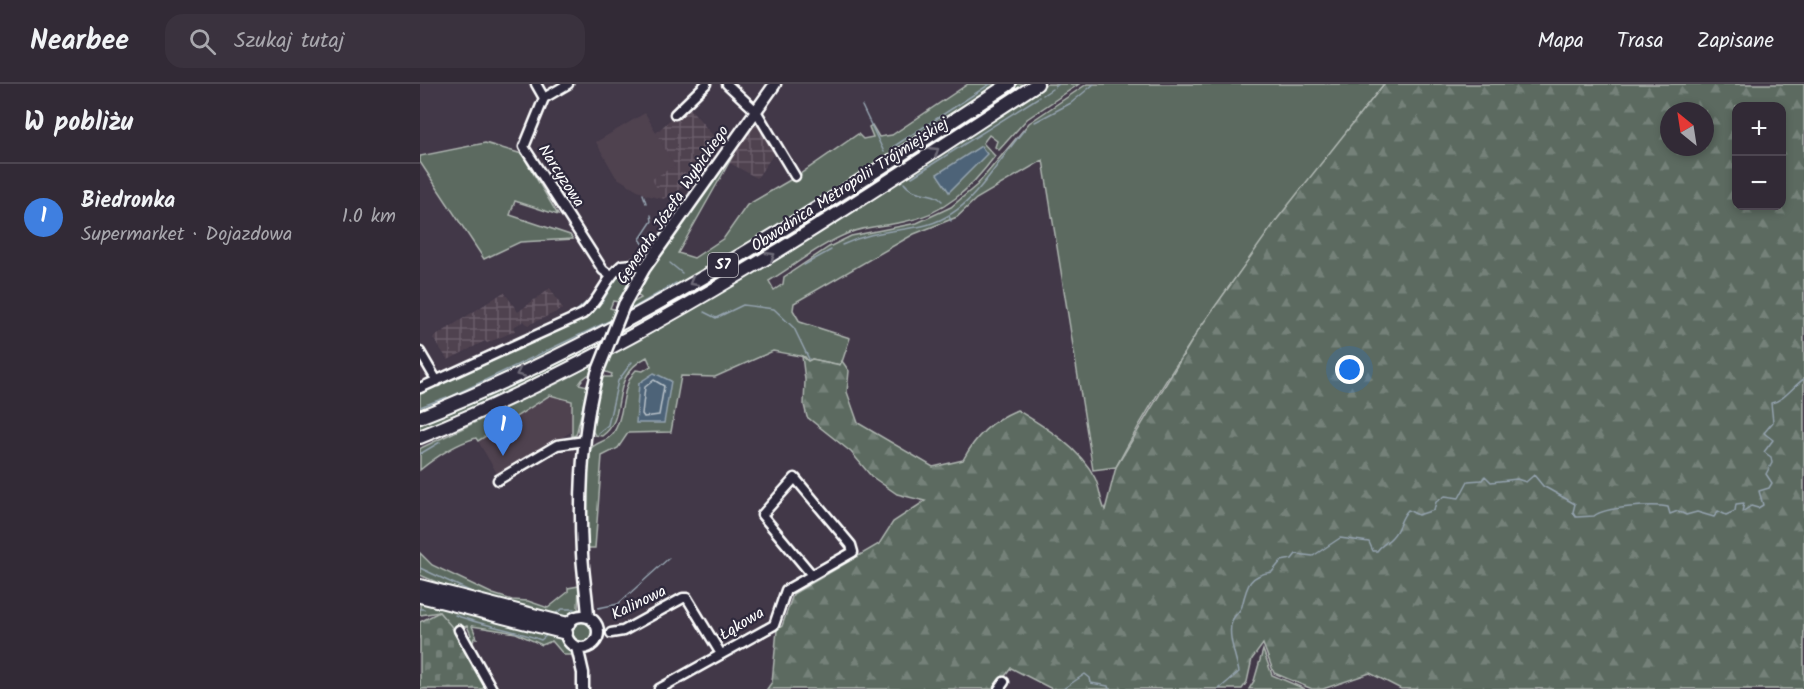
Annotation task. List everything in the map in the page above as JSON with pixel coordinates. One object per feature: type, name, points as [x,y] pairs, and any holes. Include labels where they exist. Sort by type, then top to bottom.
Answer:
[{"type":"highway","name":"Obwodnica Metropolii Trójmiejskiej","points":[[420,417],[554,357],[664,299],[798,220],[1009,84]]},
{"type":"highway","name":"Obwodnica Metropolii Trójmiejskiej","points":[[420,437],[563,373],[727,283],[1037,84]]},
{"type":"highway","points":[[420,446],[454,423]]},
{"type":"highway","points":[[420,579],[436,590]]},
{"type":"highway","points":[[420,585],[567,629]]},
{"type":"highway","points":[[420,596],[567,629]]},
{"type":"main road","name":"Generała Józefa Wybickiego","points":[[585,617],[582,550],[585,441],[597,373],[624,305],[644,270],[775,84]]},
{"type":"main road","points":[[582,647],[596,639],[598,631],[595,623],[585,617],[567,629],[568,640],[582,647],[587,665],[583,673],[583,689]]},
{"type":"street","points":[[536,84],[544,98],[568,84]]},
{"type":"street","points":[[675,114],[706,84]]},
{"type":"street","points":[[727,84],[756,111],[795,176]]},
{"type":"street","name":"Narcyzowa","points":[[544,98],[524,147],[603,270],[611,276]]},
{"type":"street","points":[[420,388],[583,314],[597,300],[611,276],[622,265],[630,263],[644,270]]},
{"type":"street","points":[[420,351],[437,381]]},
{"type":"street","points":[[498,480],[557,445],[585,441]]},
{"type":"street","name":"Łąkowa","points":[[659,689],[776,623],[786,590],[853,552],[851,544],[795,478],[762,515],[812,575]]},
{"type":"street","name":"Kalinowa","points":[[611,633],[623,632],[683,598],[687,598],[721,654]]},
{"type":"street","points":[[459,630],[492,689]]},
{"type":"shaded area","points":[[689,107],[719,143],[688,188],[686,186],[663,199],[652,179],[675,166],[656,133],[673,117],[676,121]]},
{"type":"shaded area","points":[[645,113],[675,166],[653,179],[663,199],[646,195],[616,177],[596,142]]},
{"type":"shaded area","points":[[755,125],[760,126],[773,150],[773,155],[757,178],[728,162]]},
{"type":"shaded area","points":[[550,288],[563,309],[528,325],[524,321],[513,327],[515,331],[487,343],[485,341],[448,360],[433,338],[504,292],[518,312]]},
{"type":"shaded area","points":[[550,395],[572,401],[572,431],[504,474],[498,475],[478,441]]},
{"type":"green space","points":[[968,84],[1000,84],[789,218],[645,303],[497,378],[420,411],[420,391],[578,319],[622,270],[629,268],[628,271],[633,275],[619,302],[613,301],[610,308],[626,307],[641,298],[635,292],[637,288],[731,149],[735,152],[678,253],[694,258],[724,238],[747,205],[797,176],[858,134],[863,139],[873,137],[869,127],[872,125],[879,137],[892,135]]},
{"type":"green space","points":[[1015,84],[1031,84],[726,280],[720,270]]},
{"type":"green space","points":[[1046,84],[1079,84],[1027,119],[999,150],[995,147],[997,141],[989,135],[983,143],[995,156],[956,198],[932,213],[918,218],[862,229],[839,238],[769,281],[774,290],[783,284],[784,277],[829,247],[851,236],[917,223],[951,207],[977,185],[1029,123],[1087,84],[1384,84],[1241,270],[1175,366],[1116,467],[1093,470],[1043,160],[976,199],[957,217],[914,234],[794,303],[793,310],[800,322],[850,338],[841,365],[812,359],[808,361],[805,357],[773,351],[715,377],[681,376],[671,432],[628,433],[618,448],[602,456],[595,548],[587,548],[584,544],[589,451],[614,432],[631,377],[636,370],[643,371],[651,366],[647,357],[634,366],[627,375],[622,386],[615,418],[610,428],[602,436],[595,435],[591,429],[599,377],[611,377],[612,374],[603,371],[603,368],[586,376],[579,384],[588,386],[576,435],[572,436],[572,401],[550,395],[478,441],[476,438],[454,447],[420,470],[420,449],[423,447],[556,384],[640,340],[924,164]]},
{"type":"green space","points":[[1384,84],[1804,84],[1804,689],[1401,689],[1370,673],[1323,689],[1312,689],[1274,673],[1263,644],[1252,659],[1247,682],[1242,689],[1052,689],[1011,668],[996,689],[767,689],[772,682],[777,630],[782,626],[793,594],[879,544],[893,522],[925,501],[897,494],[871,476],[851,452],[807,417],[804,405],[805,380],[802,356],[808,361],[812,359],[840,365],[842,361],[849,371],[847,392],[858,423],[933,467],[963,460],[985,430],[999,419],[1017,410],[1039,423],[1071,447],[1080,457],[1095,478],[1105,510],[1116,467],[1199,329],[1278,218]]},
{"type":"green space","points":[[485,143],[522,154],[558,215],[515,201],[510,215],[570,235],[573,239],[520,242],[484,259],[420,162],[420,156]]},
{"type":"green space","points":[[657,307],[662,317],[610,346],[420,434],[420,421]]},
{"type":"green space","points":[[420,553],[432,565],[493,594],[512,600],[528,601],[548,608],[568,592],[568,588],[579,586],[578,608],[580,610],[571,619],[457,591],[420,575]]},
{"type":"green space","points":[[420,600],[565,637],[577,655],[564,655],[552,641],[542,645],[516,633],[472,626],[477,638],[474,638],[472,646],[467,637],[471,635],[467,626],[457,630],[448,626],[439,612],[420,615]]},
{"type":"green space","points":[[439,612],[451,626],[487,686],[482,689],[420,689],[420,622]]},
{"type":"green space","points":[[578,620],[588,620],[595,627],[595,637],[588,644],[578,644],[571,637],[571,627]]},
{"type":"green space","points":[[1263,650],[1272,675],[1305,689],[1249,689],[1254,681]]},
{"type":"water","points":[[981,146],[987,154],[949,192],[937,174]]},
{"type":"water","points":[[654,373],[671,381],[664,423],[636,423],[639,383]]},
{"type":"waterway","points":[[893,147],[990,84]]},
{"type":"waterway","points":[[1055,87],[1059,84]]},
{"type":"waterway","points":[[1035,122],[1071,103],[1094,84]]},
{"type":"waterway","points":[[1043,95],[1052,89]]},
{"type":"waterway","points":[[912,177],[1039,97]]},
{"type":"waterway","points":[[862,106],[884,152]]},
{"type":"waterway","points":[[842,245],[873,234],[922,226],[940,220],[955,211],[981,187],[1025,129]]},
{"type":"waterway","points":[[775,226],[860,173]]},
{"type":"waterway","points":[[904,183],[913,190],[942,201]]},
{"type":"waterway","points":[[643,194],[646,203]]},
{"type":"waterway","points":[[644,245],[640,239],[652,221],[651,215]]},
{"type":"waterway","points":[[949,216],[951,221]]},
{"type":"waterway","points":[[804,265],[831,250]]},
{"type":"waterway","points":[[670,263],[682,273]]},
{"type":"waterway","points":[[602,302],[616,279],[625,271]]},
{"type":"waterway","points":[[628,311],[676,283]]},
{"type":"waterway","points":[[573,314],[593,296]]},
{"type":"waterway","points":[[704,312],[716,318],[743,305],[774,309],[794,328],[809,359]]},
{"type":"waterway","points":[[450,397],[613,319]]},
{"type":"waterway","points":[[440,374],[491,351]]},
{"type":"waterway","points":[[598,433],[608,425],[618,381],[632,362]]},
{"type":"waterway","points":[[420,383],[429,378]]},
{"type":"waterway","points":[[1219,689],[1239,672],[1231,639],[1231,627],[1233,619],[1242,606],[1250,582],[1264,573],[1272,572],[1281,561],[1292,559],[1296,554],[1313,556],[1340,538],[1369,542],[1373,551],[1377,551],[1395,534],[1408,510],[1418,515],[1434,510],[1436,502],[1445,496],[1459,498],[1468,481],[1482,480],[1485,476],[1491,482],[1517,479],[1526,482],[1534,475],[1543,486],[1575,504],[1573,512],[1576,517],[1594,516],[1608,510],[1642,506],[1668,507],[1670,514],[1678,511],[1686,515],[1697,512],[1714,517],[1718,511],[1726,515],[1735,511],[1736,504],[1744,503],[1742,512],[1751,506],[1758,508],[1763,505],[1759,491],[1769,488],[1772,483],[1766,474],[1772,463],[1771,457],[1764,452],[1773,440],[1764,433],[1773,422],[1771,403],[1776,402],[1804,379]]},
{"type":"waterway","points":[[420,407],[447,397]]},
{"type":"waterway","points":[[420,454],[440,442]]},
{"type":"waterway","points":[[598,608],[618,604],[669,558]]},
{"type":"waterway","points":[[420,568],[476,594]]},
{"type":"waterway","points":[[555,614],[562,609],[574,609]]},
{"type":"waterway","points":[[455,615],[541,640],[548,634]]},
{"type":"waterway","points":[[1063,689],[1085,674],[1090,678],[1091,683],[1108,686],[1109,689]]},
{"type":"place","name":"Biedronka","points":[[503,456]]}]
